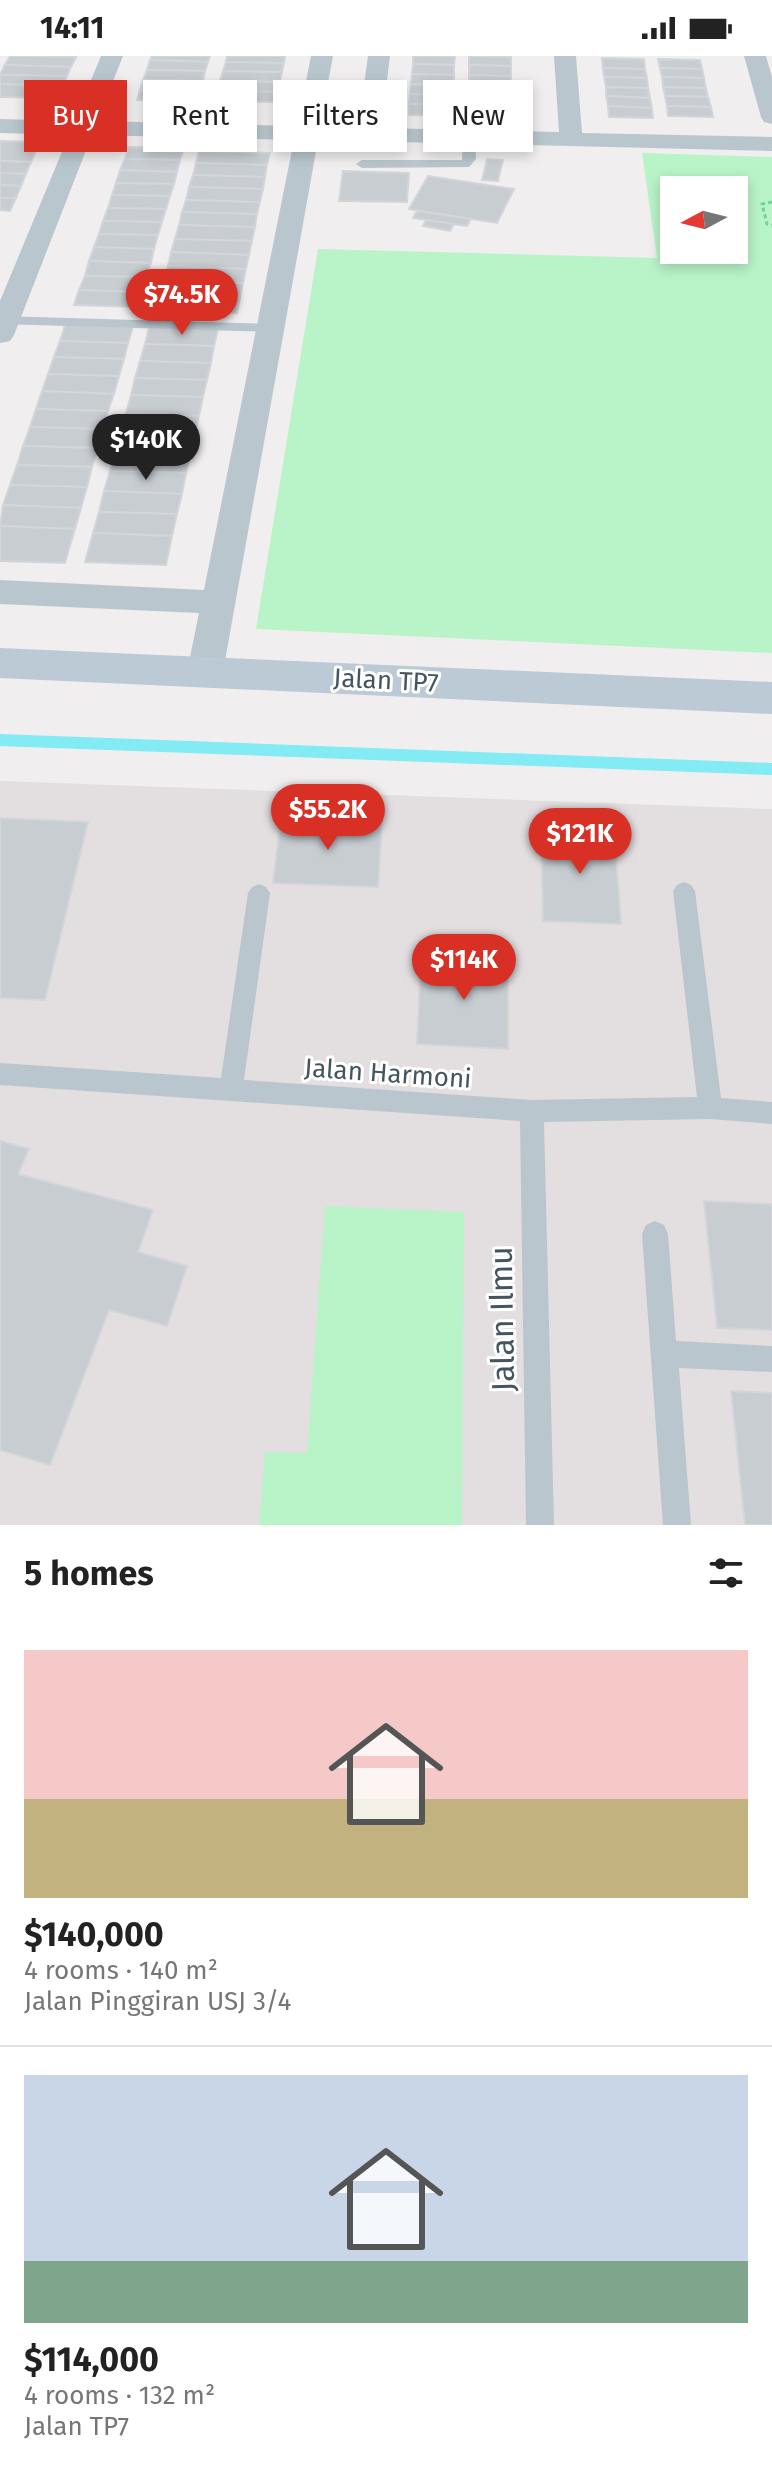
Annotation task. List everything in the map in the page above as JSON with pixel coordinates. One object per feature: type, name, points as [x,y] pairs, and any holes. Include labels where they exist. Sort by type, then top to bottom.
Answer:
[{"type":"street","points":[[102,80],[112,56]]},
{"type":"street","points":[[317,80],[322,56]]},
{"type":"street","points":[[376,80],[379,56]]},
{"type":"street","points":[[565,56],[571,139]]},
{"type":"street","points":[[755,56],[772,117]]},
{"type":"street","points":[[0,126],[24,127]]},
{"type":"street","points":[[127,129],[273,132]]},
{"type":"street","points":[[533,138],[772,144]]},
{"type":"street","points":[[2,325],[73,152]]},
{"type":"street","points":[[205,672],[303,152]]},
{"type":"street","points":[[0,592],[217,602]]},
{"type":"street","name":"Jalan TP7","points":[[0,663],[772,698]]},
{"type":"lane","points":[[362,164],[465,164],[470,159],[470,152]]},
{"type":"lane","points":[[2,325],[270,328]]},
{"type":"lane","points":[[684,891],[710,1108]]},
{"type":"lane","points":[[231,1090],[259,893]]},
{"type":"lane","name":"Jalan Harmoni","points":[[0,1074],[532,1111],[710,1108],[772,1113]]},
{"type":"lane","name":"Jalan Ilmu","points":[[532,1111],[540,1525]]},
{"type":"lane","points":[[655,1234],[677,1525]]},
{"type":"lane","points":[[664,1354],[772,1359]]},
{"type":"path","points":[[772,202],[762,204],[767,224],[772,225]]},
{"type":"shaded area","points":[[0,781],[772,809],[772,1525],[0,1525]]},
{"type":"green space","points":[[642,153],[772,157],[772,653],[256,629],[318,249],[657,258]]},
{"type":"green space","points":[[325,1206],[464,1212],[462,1525],[259,1525],[265,1452],[307,1453]]},
{"type":"building","points":[[10,56],[76,57],[71,67],[5,65]]},
{"type":"building","points":[[152,56],[210,56],[208,62],[150,60]]},
{"type":"building","points":[[227,56],[285,56],[284,63],[226,62]]},
{"type":"building","points":[[413,56],[455,56],[454,65],[413,64]]},
{"type":"building","points":[[469,56],[511,57],[511,66],[469,65]]},
{"type":"building","points":[[602,58],[644,59],[645,69],[603,68]]},
{"type":"building","points":[[658,59],[700,60],[702,69],[660,68]]},
{"type":"building","points":[[150,60],[208,62],[205,71],[147,70]]},
{"type":"building","points":[[226,62],[284,63],[282,72],[223,71]]},
{"type":"building","points":[[413,64],[454,65],[454,75],[412,74]]},
{"type":"building","points":[[5,65],[71,67],[67,76],[0,75]]},
{"type":"building","points":[[469,65],[511,66],[511,76],[469,75]]},
{"type":"building","points":[[603,68],[645,69],[647,78],[604,77]]},
{"type":"building","points":[[660,68],[702,69],[704,78],[662,77]]},
{"type":"building","points":[[147,70],[205,71],[203,80],[143,80]]},
{"type":"building","points":[[223,71],[282,72],[280,80],[273,82],[220,80]]},
{"type":"building","points":[[412,74],[454,75],[454,80],[423,80],[423,84],[411,84]]},
{"type":"building","points":[[0,75],[67,76],[65,80],[24,80],[24,85],[0,84]]},
{"type":"building","points":[[469,75],[511,76],[511,80],[469,80]]},
{"type":"building","points":[[604,77],[647,78],[648,88],[606,87]]},
{"type":"building","points":[[662,77],[704,78],[706,88],[663,87]]},
{"type":"building","points":[[257,82],[273,82],[273,92],[257,92]]},
{"type":"building","points":[[0,84],[24,85],[24,97],[0,97]]},
{"type":"building","points":[[411,84],[423,84],[423,94],[410,94]]},
{"type":"building","points":[[606,87],[648,88],[650,98],[606,96]]},
{"type":"building","points":[[663,87],[706,88],[708,97],[665,96]]},
{"type":"building","points":[[140,90],[143,90],[143,100],[137,100]]},
{"type":"building","points":[[257,92],[273,92],[273,102],[257,102]]},
{"type":"building","points":[[410,94],[423,94],[423,104],[409,104]]},
{"type":"building","points":[[606,96],[650,98],[652,108],[608,106]]},
{"type":"building","points":[[665,96],[708,97],[711,107],[667,106]]},
{"type":"building","points":[[409,104],[423,104],[423,115],[409,115]]},
{"type":"building","points":[[608,106],[652,108],[653,118],[609,117]]},
{"type":"building","points":[[667,106],[711,107],[713,117],[668,116]]},
{"type":"building","points":[[0,141],[24,142],[24,152],[36,152],[31,162],[0,161]]},
{"type":"building","points":[[128,147],[143,147],[143,152],[183,152],[180,160],[125,159]]},
{"type":"building","points":[[199,152],[270,153],[267,165],[196,163]]},
{"type":"building","points":[[125,159],[180,160],[177,172],[120,170]]},
{"type":"building","points":[[487,159],[503,160],[498,181],[482,180]]},
{"type":"building","points":[[0,161],[31,162],[26,174],[0,173]]},
{"type":"building","points":[[196,163],[267,165],[265,177],[193,175]]},
{"type":"building","points":[[120,170],[177,172],[174,184],[116,183]]},
{"type":"building","points":[[343,171],[409,173],[407,202],[339,201]]},
{"type":"building","points":[[0,173],[26,174],[21,186],[0,185]]},
{"type":"building","points":[[193,175],[265,177],[263,189],[189,187]]},
{"type":"building","points":[[428,176],[514,189],[497,223],[409,209]]},
{"type":"building","points":[[116,183],[174,184],[170,196],[112,195]]},
{"type":"building","points":[[0,185],[21,186],[16,198],[0,198]]},
{"type":"building","points":[[189,187],[263,189],[260,202],[186,200]]},
{"type":"building","points":[[112,195],[170,196],[166,209],[108,208]]},
{"type":"building","points":[[0,198],[16,198],[10,211],[0,210]]},
{"type":"building","points":[[186,200],[260,202],[257,214],[182,212]]},
{"type":"building","points":[[108,208],[166,209],[162,222],[103,221]]},
{"type":"building","points":[[417,211],[471,219],[467,226],[413,218]]},
{"type":"building","points":[[182,212],[257,214],[255,227],[179,225]]},
{"type":"building","points":[[426,220],[454,224],[450,231],[423,226]]},
{"type":"building","points":[[103,221],[162,222],[158,235],[99,234]]},
{"type":"building","points":[[179,225],[255,227],[252,241],[175,239]]},
{"type":"building","points":[[99,234],[158,235],[154,249],[94,247]]},
{"type":"building","points":[[175,239],[252,241],[249,255],[171,252]]},
{"type":"building","points":[[94,247],[154,249],[151,263],[89,261]]},
{"type":"building","points":[[171,252],[249,255],[246,269],[168,266]]},
{"type":"building","points":[[89,261],[151,263],[146,277],[85,276]]},
{"type":"building","points":[[168,266],[246,269],[243,283],[164,281]]},
{"type":"building","points":[[85,276],[146,277],[142,292],[79,290]]},
{"type":"building","points":[[164,281],[243,283],[240,298],[160,295]]},
{"type":"building","points":[[79,290],[142,292],[138,307],[74,305]]},
{"type":"building","points":[[160,295],[240,298],[237,313],[155,311]]},
{"type":"building","points":[[65,325],[133,327],[128,343],[60,341]]},
{"type":"building","points":[[149,328],[218,329],[214,346],[145,344]]},
{"type":"building","points":[[60,341],[128,343],[124,359],[54,357]]},
{"type":"building","points":[[145,344],[214,346],[211,363],[140,361]]},
{"type":"building","points":[[54,357],[124,359],[119,376],[48,374]]},
{"type":"building","points":[[140,361],[211,363],[207,380],[135,378]]},
{"type":"building","points":[[48,374],[119,376],[114,394],[42,391]]},
{"type":"building","points":[[135,378],[207,380],[203,397],[131,395]]},
{"type":"building","points":[[42,391],[114,394],[108,411],[36,409]]},
{"type":"building","points":[[131,395],[203,397],[199,416],[126,413]]},
{"type":"building","points":[[36,409],[108,411],[103,429],[30,427]]},
{"type":"building","points":[[126,413],[199,416],[195,434],[121,432]]},
{"type":"building","points":[[30,427],[103,429],[98,448],[23,446]]},
{"type":"building","points":[[121,432],[195,434],[191,453],[115,451]]},
{"type":"building","points":[[23,446],[98,448],[92,467],[17,465]]},
{"type":"building","points":[[115,451],[191,453],[186,473],[110,471]]},
{"type":"building","points":[[17,465],[92,467],[87,487],[10,485]]},
{"type":"building","points":[[110,471],[186,473],[182,494],[104,491]]},
{"type":"building","points":[[10,485],[87,487],[81,508],[3,505]]},
{"type":"building","points":[[104,491],[182,494],[177,514],[99,512]]},
{"type":"building","points":[[3,505],[81,508],[75,529],[0,526]]},
{"type":"building","points":[[99,512],[177,514],[172,536],[93,533]]},
{"type":"building","points":[[0,526],[75,529],[65,563],[0,561]]},
{"type":"building","points":[[93,533],[172,536],[166,565],[85,562]]},
{"type":"building","points":[[281,817],[382,821],[378,887],[273,883]]},
{"type":"building","points":[[0,818],[88,822],[45,1000],[0,998]]},
{"type":"building","points":[[541,826],[614,829],[621,924],[543,921]]},
{"type":"building","points":[[421,954],[508,958],[508,1049],[417,1044]]},
{"type":"building","points":[[0,1141],[29,1149],[18,1174],[153,1210],[138,1252],[187,1266],[167,1326],[109,1310],[50,1465],[0,1450]]},
{"type":"building","points":[[704,1201],[772,1204],[772,1330],[717,1328]]},
{"type":"building","points":[[731,1391],[772,1393],[772,1525],[745,1525]]},
{"type":"waterway","points":[[0,740],[772,769]]}]
